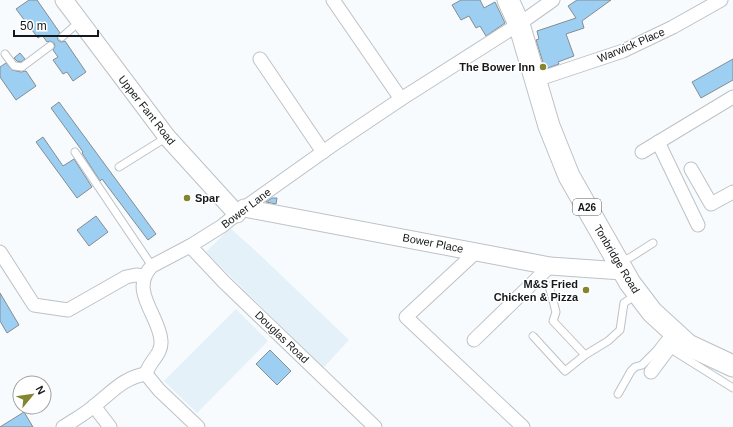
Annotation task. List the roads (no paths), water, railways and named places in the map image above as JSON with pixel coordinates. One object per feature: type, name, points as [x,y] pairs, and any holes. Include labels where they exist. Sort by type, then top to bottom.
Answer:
[{"type":"main road","name":"Tonbridge Road","points":[[508,0],[519,24],[549,126],[569,176],[620,267],[638,294],[673,338],[733,366]]},
{"type":"street","name":"Upper Fant Road","points":[[64,0],[167,137],[240,211]]},
{"type":"street","points":[[333,0],[401,99]]},
{"type":"street","name":"Bower Lane","points":[[148,271],[222,226],[240,211],[323,152],[401,99],[519,24],[553,0]]},
{"type":"street","name":"Warwick Place","points":[[536,80],[623,51],[672,27],[721,0]]},
{"type":"street","points":[[260,59],[323,152]]},
{"type":"street","points":[[642,152],[733,97]]},
{"type":"street","points":[[658,142],[698,225]]},
{"type":"street","points":[[691,169],[711,204],[733,192]]},
{"type":"street","name":"Bower Place","points":[[240,211],[550,266],[620,267]]},
{"type":"street","name":"Douglas Road","points":[[190,246],[224,282],[375,427]]},
{"type":"street","points":[[0,252],[34,305],[68,310],[126,277],[148,271]]},
{"type":"street","points":[[476,252],[406,317],[523,427]]},
{"type":"street","points":[[474,340],[550,266]]},
{"type":"street","points":[[146,374],[147,369],[157,356],[161,347],[160,333],[146,302],[143,288],[148,271]]},
{"type":"street","points":[[651,372],[673,338]]},
{"type":"street","points":[[64,427],[94,406],[119,384],[136,376],[146,374]]},
{"type":"street","points":[[146,374],[158,390],[198,427]]},
{"type":"street","points":[[94,406],[110,427]]},
{"type":"lane","points":[[62,37],[80,22]]},
{"type":"lane","points":[[5,54],[14,66],[22,67],[50,46]]},
{"type":"lane","points":[[119,166],[167,137]]},
{"type":"lane","points":[[75,152],[148,271]]},
{"type":"lane","points":[[620,267],[631,257],[653,243]]},
{"type":"lane","points":[[549,286],[556,312],[553,321],[585,355]]},
{"type":"lane","points":[[533,336],[566,371],[585,355],[608,341],[620,330],[624,303],[638,294]]},
{"type":"lane","points":[[618,394],[631,371],[635,367],[642,365],[656,351],[673,338],[733,388]]},
{"type":"place","name":"The Bower Inn","points":[[543,67]]},
{"type":"place","name":"Spar","points":[[187,198]]},
{"type":"place","name":"M&S Fried Chicken & Pizza","points":[[586,290]]}]
